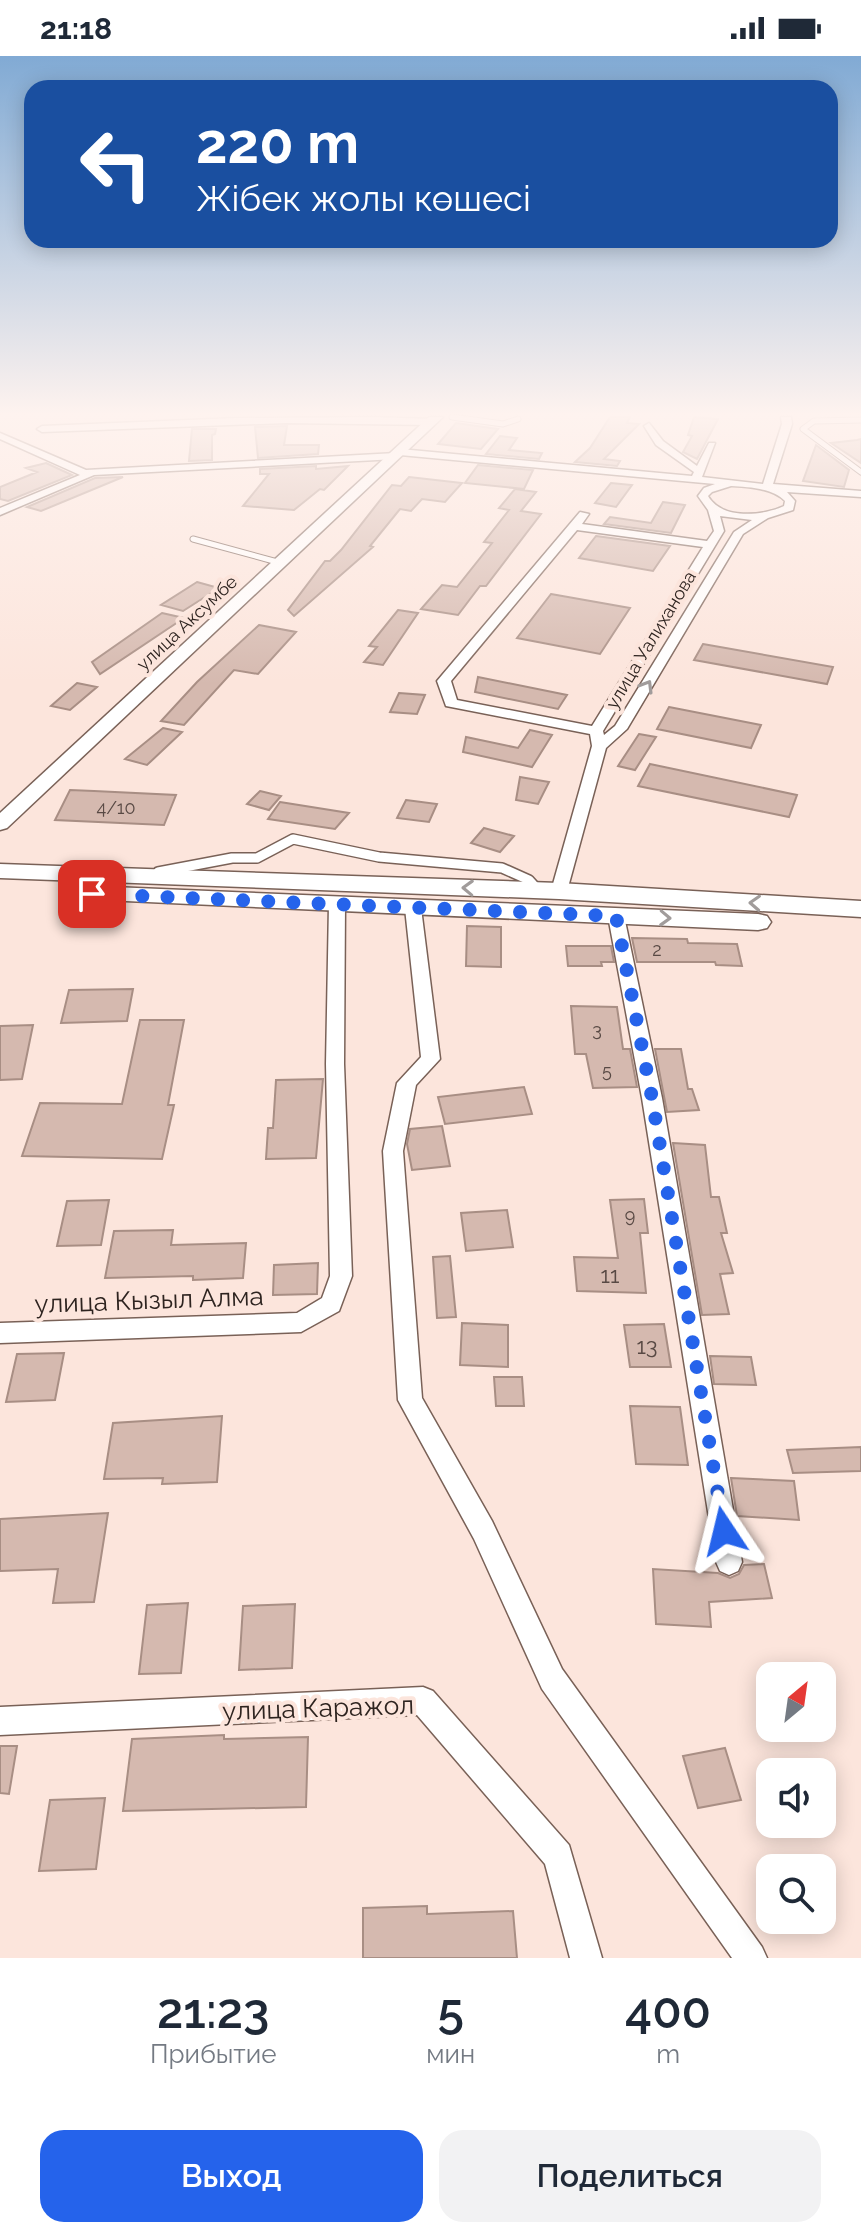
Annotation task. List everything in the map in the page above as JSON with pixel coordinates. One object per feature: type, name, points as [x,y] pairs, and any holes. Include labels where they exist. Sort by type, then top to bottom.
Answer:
[{"type":"main road","name":"улица Аксумбе","points":[[0,824],[342,506]]},
{"type":"main road","points":[[0,871],[549,891],[861,909]]},
{"type":"main road","points":[[0,890],[861,926]]},
{"type":"street","name":"улица Уалиханова","points":[[549,891],[597,738],[719,531],[713,509],[708,506]]},
{"type":"street","points":[[713,509],[747,517],[765,517],[798,506]]},
{"type":"street","name":"улица Уалиханова","points":[[584,514],[444,681],[451,703],[597,738],[620,729],[739,532],[765,517]]},
{"type":"street","points":[[575,526],[710,545]]},
{"type":"street","name":"улица Кызыл Алма","points":[[0,1333],[301,1322],[331,1304],[341,1276],[335,1064],[337,904]]},
{"type":"street","points":[[413,908],[431,1059],[407,1083],[393,1151],[410,1400],[483,1530],[552,1679],[751,1958]]},
{"type":"street","points":[[616,916],[652,1098],[729,1562]]},
{"type":"street","name":"улица Каражол","points":[[0,1721],[423,1701],[558,1856],[586,1958]]},
{"type":"lane","points":[[193,539],[281,563]]},
{"type":"lane","points":[[144,876],[171,868],[232,858],[257,858],[293,839],[379,857],[502,868],[549,891]]},
{"type":"building","points":[[30,506],[54,506],[41,511],[27,507]]},
{"type":"building","points":[[243,506],[299,506],[294,510]]},
{"type":"building","points":[[376,506],[416,506],[411,511],[400,509],[370,546],[373,547],[294,616],[288,610],[325,561],[330,561]]},
{"type":"building","points":[[525,506],[521,511],[541,514],[486,586],[480,586],[458,615],[421,609],[442,585],[457,587],[492,543],[484,542],[509,510],[499,508]]},
{"type":"building","points":[[661,506],[685,506],[671,533],[604,524],[610,517],[651,523]]},
{"type":"building","points":[[596,536],[670,546],[653,571],[579,558]]},
{"type":"building","points":[[197,582],[219,588],[183,611],[161,605]]},
{"type":"building","points":[[551,594],[630,608],[600,654],[517,638]]},
{"type":"building","points":[[398,610],[418,613],[383,665],[364,662],[377,647],[369,646]]},
{"type":"building","points":[[162,613],[184,618],[100,674],[92,662]]},
{"type":"building","points":[[259,625],[296,632],[258,674],[234,670],[184,725],[161,721],[197,682]]},
{"type":"building","points":[[703,644],[833,667],[827,684],[694,660]]},
{"type":"building","points":[[478,677],[567,695],[558,709],[475,692]]},
{"type":"building","points":[[77,683],[97,687],[70,710],[51,706]]},
{"type":"building","points":[[399,693],[425,695],[417,714],[390,712]]},
{"type":"building","points":[[669,707],[761,725],[751,748],[657,729]]},
{"type":"building","points":[[163,728],[182,732],[147,765],[125,759]]},
{"type":"building","points":[[530,730],[552,735],[532,767],[463,752],[466,737],[518,748]]},
{"type":"building","points":[[639,734],[656,737],[635,770],[618,766]]},
{"type":"building","points":[[650,764],[797,795],[789,817],[638,786]]},
{"type":"building","points":[[520,777],[549,782],[538,804],[516,800]]},
{"type":"building","points":[[70,790],[176,795],[164,825],[55,820]]},
{"type":"building","points":[[260,791],[281,796],[269,810],[247,804]]},
{"type":"building","points":[[406,800],[437,804],[429,822],[397,818]]},
{"type":"building","points":[[280,802],[349,813],[335,829],[268,819]]},
{"type":"building","points":[[484,828],[514,836],[500,852],[471,843]]},
{"type":"building","points":[[467,926],[501,927],[501,967],[466,966]]},
{"type":"building","points":[[632,938],[737,944],[742,966],[716,965],[715,962],[637,962]]},
{"type":"building","points":[[566,946],[611,946],[614,962],[601,962],[602,966],[568,966]]},
{"type":"building","points":[[133,989],[127,1021],[61,1023],[69,990]]},
{"type":"building","points":[[571,1006],[617,1007],[623,1049],[630,1049],[637,1087],[593,1088],[586,1054],[575,1054]]},
{"type":"building","points":[[140,1020],[184,1020],[168,1105],[174,1105],[162,1159],[22,1156],[40,1103],[122,1104]]},
{"type":"building","points":[[33,1025],[22,1079],[0,1080],[0,1026]]},
{"type":"building","points":[[655,1049],[681,1049],[688,1089],[692,1089],[699,1110],[667,1112]]},
{"type":"building","points":[[323,1079],[316,1158],[266,1159],[268,1128],[273,1128],[276,1080]]},
{"type":"building","points":[[524,1087],[532,1114],[445,1124],[438,1097]]},
{"type":"building","points":[[442,1126],[450,1166],[412,1170],[407,1144],[410,1129]]},
{"type":"building","points":[[673,1143],[705,1145],[711,1197],[719,1197],[727,1233],[721,1233],[733,1273],[720,1274],[729,1314],[702,1315]]},
{"type":"building","points":[[644,1199],[648,1233],[640,1233],[646,1293],[577,1291],[574,1257],[618,1258],[610,1200]]},
{"type":"building","points":[[109,1200],[101,1245],[57,1246],[67,1201]]},
{"type":"building","points":[[507,1210],[513,1247],[466,1251],[461,1213]]},
{"type":"building","points":[[173,1230],[171,1245],[246,1243],[243,1278],[105,1278],[114,1231]]},
{"type":"building","points":[[450,1256],[456,1317],[437,1318],[433,1257]]},
{"type":"building","points":[[318,1263],[317,1294],[273,1295],[274,1265]]},
{"type":"building","points":[[462,1323],[508,1325],[508,1367],[460,1365]]},
{"type":"building","points":[[664,1324],[671,1367],[630,1367],[624,1325]]},
{"type":"building","points":[[64,1353],[55,1400],[6,1402],[17,1354]]},
{"type":"building","points":[[710,1356],[751,1357],[756,1385],[714,1384]]},
{"type":"building","points":[[494,1377],[522,1377],[524,1406],[496,1406]]},
{"type":"building","points":[[630,1406],[680,1407],[688,1465],[636,1464]]},
{"type":"building","points":[[222,1416],[217,1482],[162,1484],[163,1478],[104,1479],[113,1423]]},
{"type":"building","points":[[861,1447],[861,1471],[793,1473],[787,1450]]},
{"type":"building","points":[[731,1478],[794,1481],[799,1520],[737,1516]]},
{"type":"building","points":[[108,1513],[94,1602],[53,1603],[58,1569],[0,1571],[0,1519]]},
{"type":"building","points":[[764,1564],[772,1598],[709,1602],[711,1627],[656,1624],[653,1569],[718,1573],[730,1578],[739,1574],[744,1565]]},
{"type":"building","points":[[188,1603],[181,1673],[139,1674],[147,1605]]},
{"type":"building","points":[[295,1604],[292,1668],[239,1670],[243,1606]]},
{"type":"building","points":[[224,1735],[224,1739],[308,1737],[306,1807],[123,1811],[132,1739]]},
{"type":"building","points":[[0,1746],[17,1746],[9,1794],[0,1793]]},
{"type":"building","points":[[725,1748],[741,1800],[698,1808],[683,1756]]},
{"type":"building","points":[[105,1798],[96,1869],[39,1871],[50,1800]]},
{"type":"building","points":[[427,1906],[427,1914],[513,1911],[517,1958],[363,1958],[363,1908]]},
{"type":"route","points":[[92,894],[616,916],[652,1098],[724,1531]]}]
